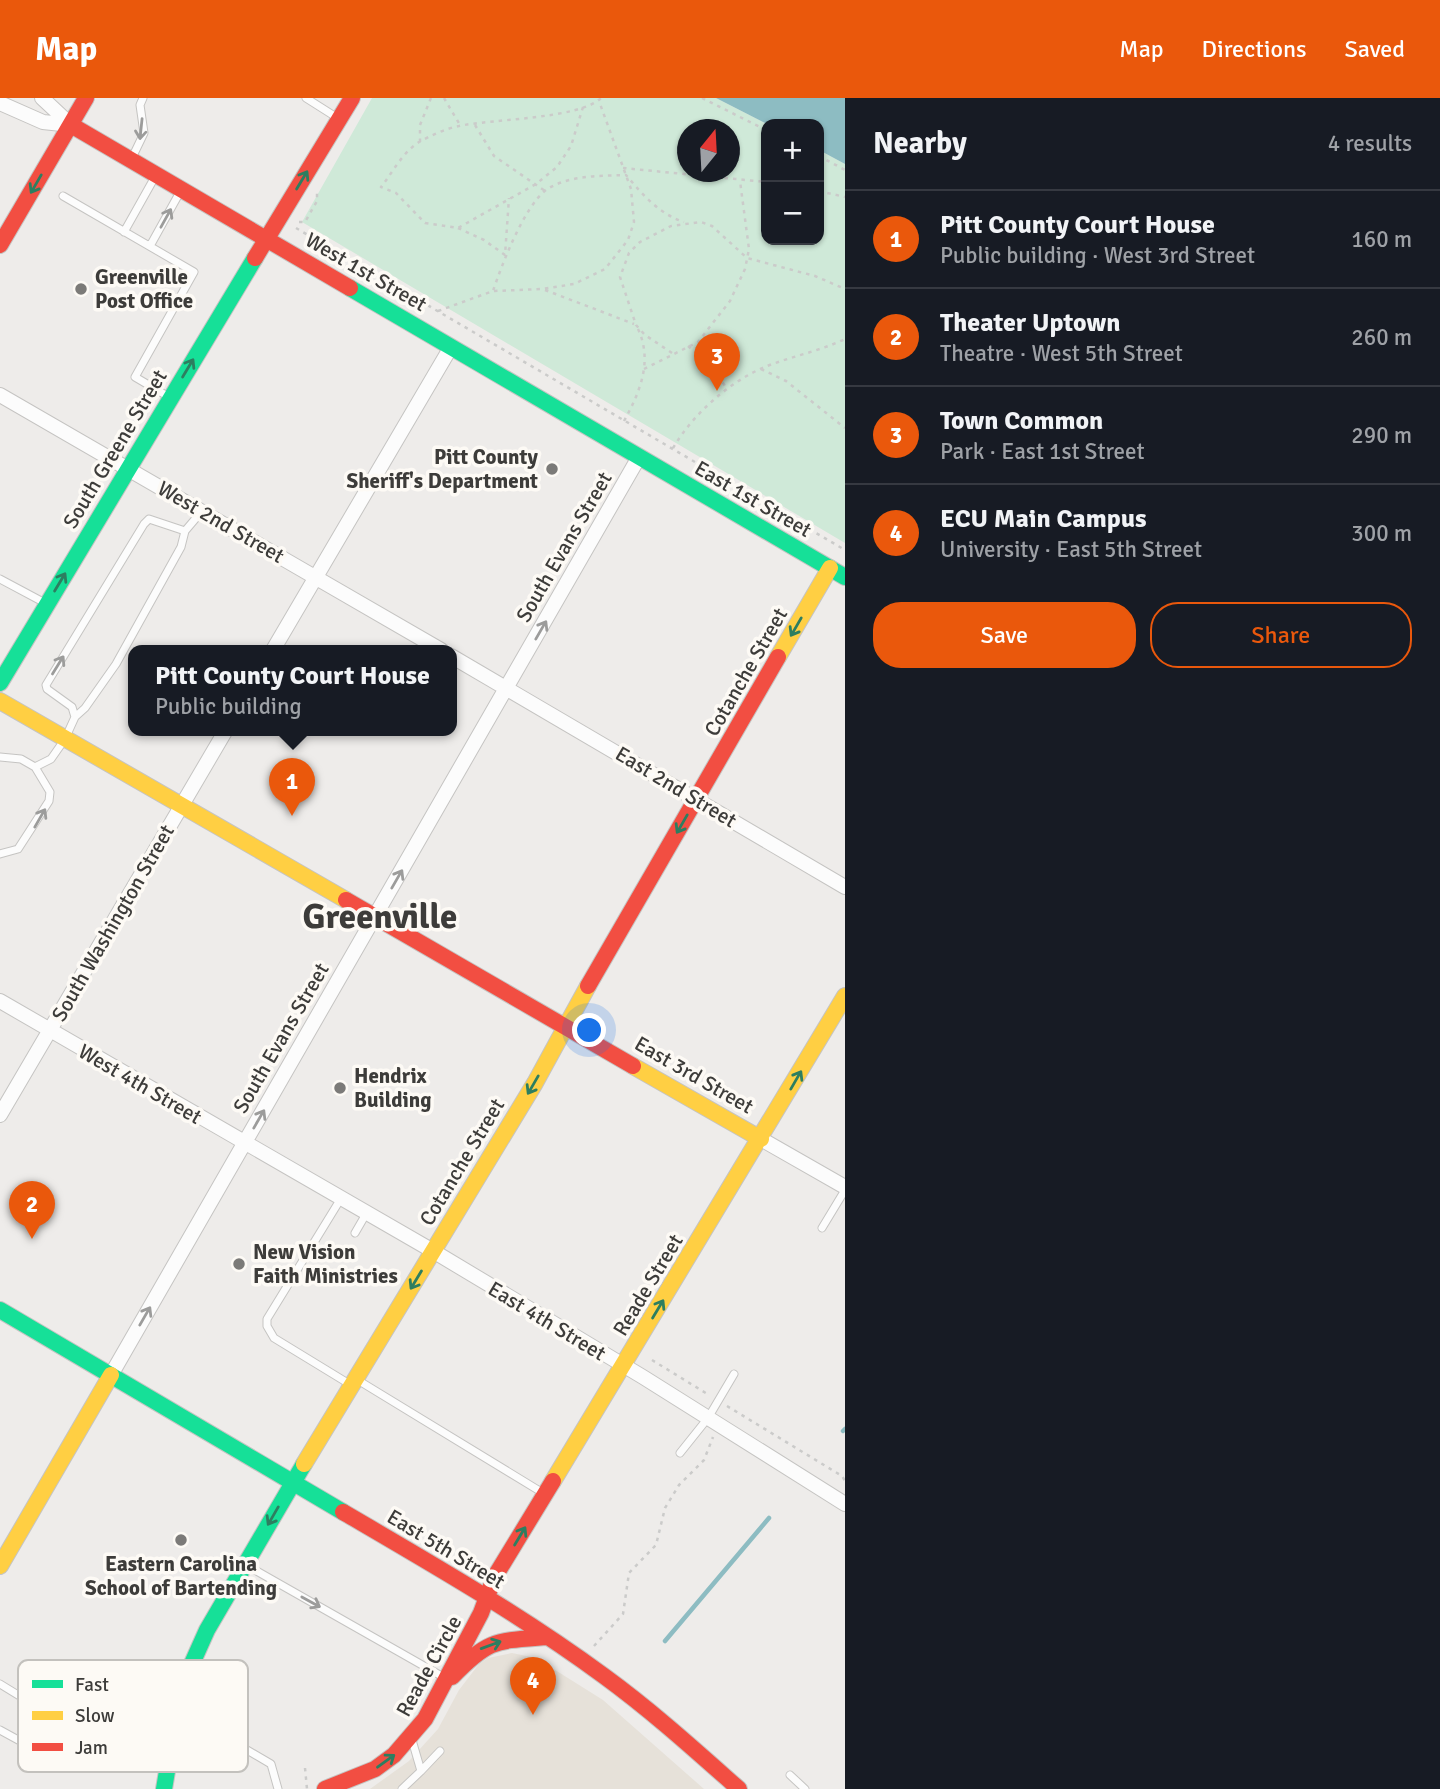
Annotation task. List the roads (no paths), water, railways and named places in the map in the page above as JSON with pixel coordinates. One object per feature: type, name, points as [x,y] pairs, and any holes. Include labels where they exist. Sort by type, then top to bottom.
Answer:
[{"type":"street","points":[[42,98],[71,125]]},
{"type":"street","points":[[2,236],[86,98]]},
{"type":"street","name":"South Greene Street","points":[[0,682],[352,98]]},
{"type":"street","points":[[0,103],[43,122],[71,125]]},
{"type":"street","name":"West 1st Street","points":[[71,125],[639,457]]},
{"type":"street","points":[[276,645],[451,347]]},
{"type":"street","name":"West 2nd Street","points":[[0,396],[432,645]]},
{"type":"street","name":"East 1st Street","points":[[639,457],[845,577]]},
{"type":"street","name":"South Evans Street","points":[[0,1566],[639,457]]},
{"type":"street","name":"Cotanche Street","points":[[194,1660],[207,1630],[353,1382],[361,1361],[433,1251],[535,1083],[830,568]]},
{"type":"street","points":[[457,660],[507,689]]},
{"type":"street","name":"East 2nd Street","points":[[507,689],[845,887]]},
{"type":"street","name":"East 3rd Street","points":[[0,701],[845,1188]]},
{"type":"street","name":"South Washington Street","points":[[0,1115],[222,736]]},
{"type":"street","name":"Reade Street","points":[[487,1596],[545,1494],[845,996]]},
{"type":"street","name":"West 4th Street","points":[[0,1002],[244,1145]]},
{"type":"street","name":"East 4th Street","points":[[244,1145],[433,1251],[623,1367],[704,1423],[845,1504]]},
{"type":"street","name":"East 5th Street","points":[[2,1316],[111,1375],[487,1596],[657,1717],[739,1789]]},
{"type":"street","name":"Reade Circle","points":[[325,1789],[350,1787],[389,1760],[424,1725],[449,1680],[461,1647],[481,1616],[487,1596]]},
{"type":"street","points":[[449,1680],[479,1649],[504,1640],[547,1637]]},
{"type":"lane","points":[[131,160],[144,133],[140,105],[143,98]]},
{"type":"lane","points":[[306,98],[340,119]]},
{"type":"lane","points":[[124,232],[157,175]]},
{"type":"lane","points":[[150,246],[182,189]]},
{"type":"lane","points":[[63,196],[194,272],[135,377],[171,398]]},
{"type":"lane","points":[[36,766],[51,759],[65,739],[75,717],[85,708],[116,664],[181,547],[185,531],[202,511]]},
{"type":"lane","points":[[75,717],[72,707],[47,689],[46,685],[149,519],[185,531]]},
{"type":"lane","points":[[0,579],[47,604]]},
{"type":"lane","points":[[0,757],[10,757],[36,766],[50,792],[49,801],[18,849],[0,854]]},
{"type":"lane","points":[[822,1228],[845,1188]]},
{"type":"lane","points":[[340,1200],[267,1319],[267,1326],[274,1338],[545,1494]]},
{"type":"lane","points":[[355,1233],[366,1214]]},
{"type":"lane","points":[[680,1453],[704,1423],[734,1374]]},
{"type":"lane","points":[[245,1564],[449,1680]]},
{"type":"lane","points":[[0,1684],[18,1695]]},
{"type":"lane","points":[[0,1730],[18,1740]]},
{"type":"lane","points":[[412,1738],[421,1772]]},
{"type":"lane","points":[[248,1750],[271,1764],[278,1789]]},
{"type":"lane","points":[[402,1789],[440,1751]]},
{"type":"lane","points":[[790,1775],[805,1789]]},
{"type":"water","points":[[716,98],[845,98],[845,164],[824,153],[824,119],[761,121]]},
{"type":"waterway","points":[[665,1641],[769,1518]]},
{"type":"place","name":"Greenville Post Office","points":[[81,289]]},
{"type":"place","name":"Town Common","points":[[717,391]]},
{"type":"place","name":"Pitt County Sheriff's Department","points":[[552,469]]},
{"type":"place","name":"Pitt County Court House","points":[[292,816]]},
{"type":"place","name":"Hendrix Building","points":[[340,1088]]},
{"type":"place","name":"Theater Uptown","points":[[32,1239]]},
{"type":"place","name":"New Vision Faith Ministries","points":[[239,1264]]},
{"type":"place","name":"Eastern Carolina School of Bartending","points":[[181,1540]]},
{"type":"place","name":"ECU Main Campus","points":[[533,1715]]},
{"type":"district","name":"Greenville","points":[[380,916]]}]
